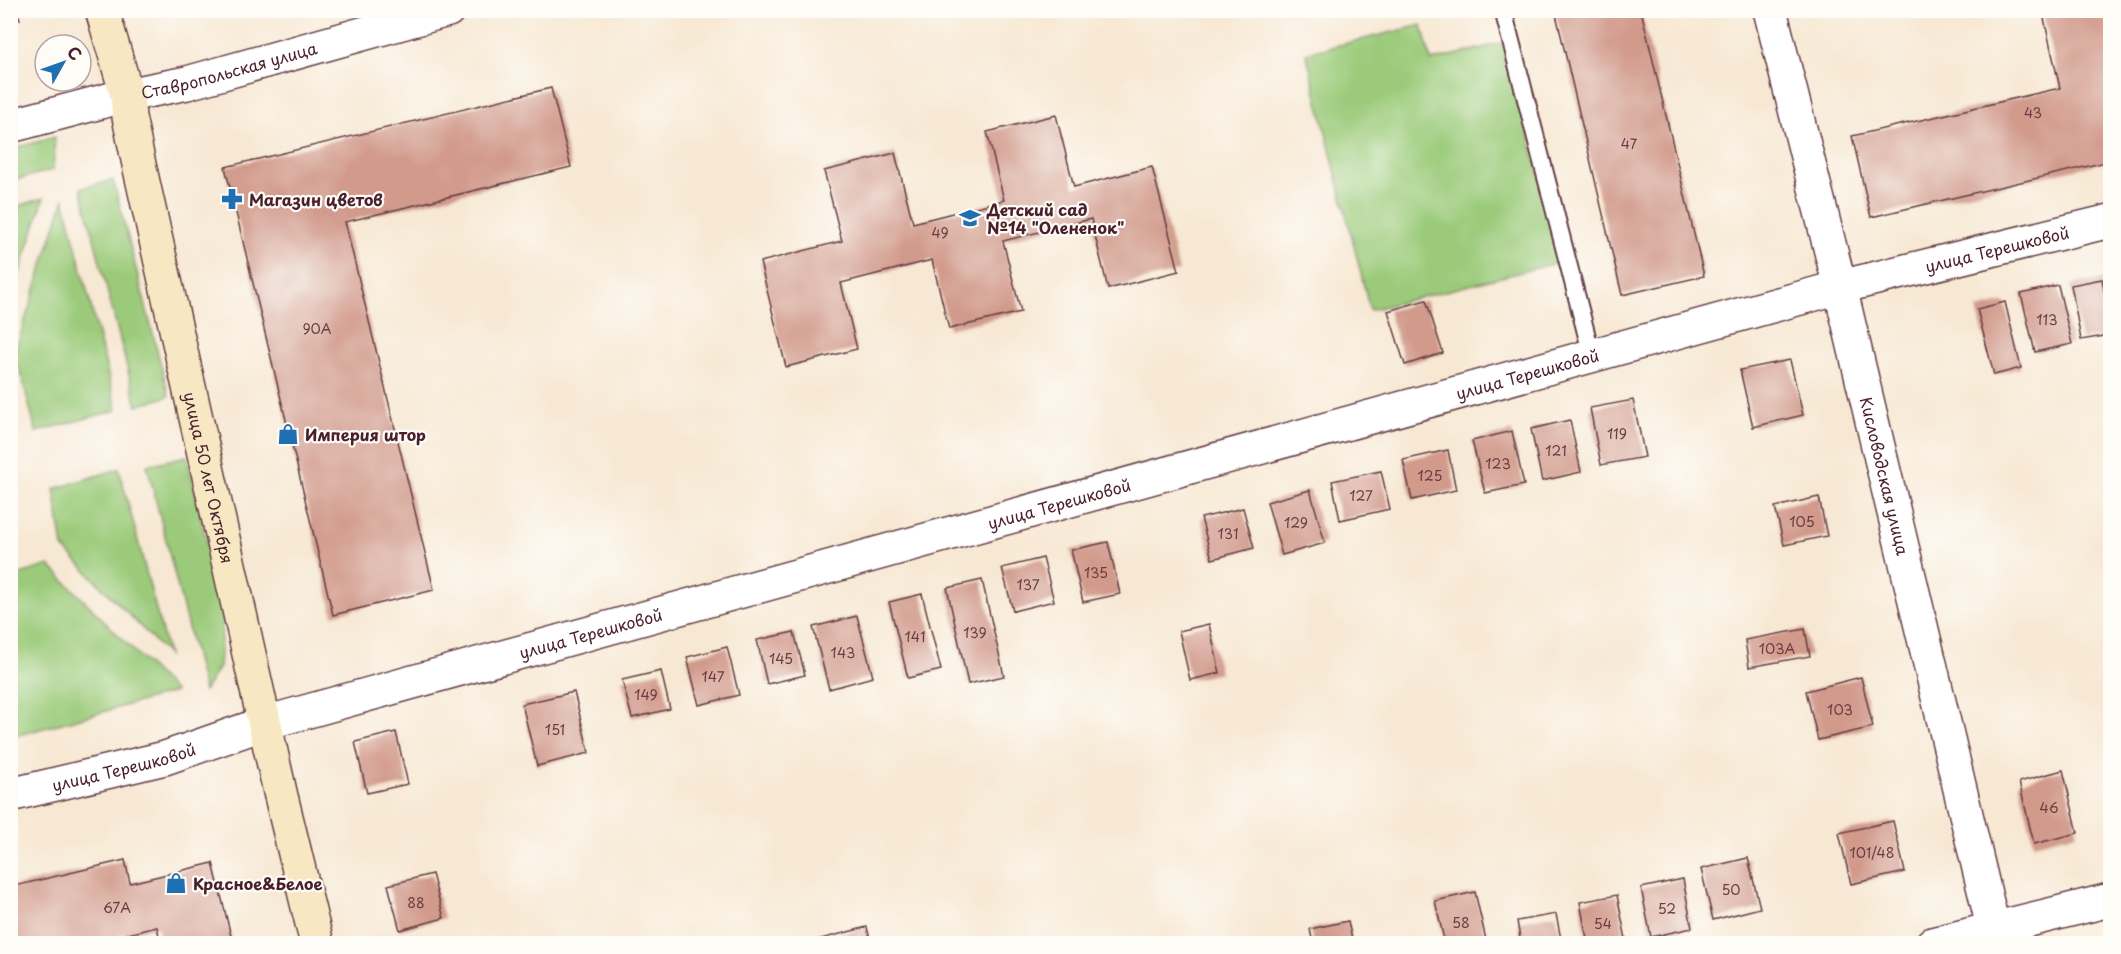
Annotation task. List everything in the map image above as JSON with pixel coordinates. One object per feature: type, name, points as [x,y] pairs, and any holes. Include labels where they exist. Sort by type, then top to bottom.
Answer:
[{"type":"main road","name":"улица 50 лет Октября","points":[[102,10],[127,95],[138,160],[264,723],[317,944]]},
{"type":"street","name":"Ставропольская улица","points":[[10,126],[127,95],[187,83],[448,10]]},
{"type":"street","name":"Кисловодская улица","points":[[1770,10],[1840,287],[1994,936]]},
{"type":"street","name":"улица Терешковой","points":[[10,795],[165,758],[264,723],[1840,287],[2110,221]]},
{"type":"street","points":[[1932,944],[1994,936],[2110,900]]},
{"type":"lane","points":[[1503,10],[1592,357]]},
{"type":"green space","points":[[1422,25],[1431,61],[1506,42],[1561,262],[1370,310],[1306,53]]},
{"type":"green space","points":[[55,137],[53,170],[11,181],[11,149]]},
{"type":"green space","points":[[113,180],[169,396],[137,406],[81,188]]},
{"type":"green space","points":[[44,198],[11,299],[11,208]]},
{"type":"green space","points":[[64,199],[117,410],[36,432],[19,366],[11,367],[11,364]]},
{"type":"green space","points":[[187,456],[223,613],[219,667],[204,691],[147,465]]},
{"type":"green space","points":[[119,469],[168,655],[63,547],[54,489]]},
{"type":"green space","points":[[49,565],[175,692],[11,737],[11,577]]},
{"type":"building","points":[[10,10],[17,10],[20,19],[10,21]]},
{"type":"building","points":[[1555,10],[1641,10],[1704,276],[1622,295]]},
{"type":"building","points":[[2042,10],[2110,10],[2110,161],[1871,217],[1852,136],[2060,88]]},
{"type":"building","points":[[551,88],[571,167],[345,222],[434,590],[333,615],[225,167]]},
{"type":"building","points":[[1056,115],[1074,187],[1152,167],[1179,271],[1108,289],[1091,219],[1003,241],[1021,312],[949,329],[932,260],[841,283],[857,349],[786,367],[760,262],[842,241],[824,171],[895,153],[913,223],[1004,200],[987,132]]},
{"type":"building","points":[[2102,279],[2110,335],[2081,340],[2071,285]]},
{"type":"building","points":[[2058,285],[2072,344],[2035,352],[2021,294]]},
{"type":"building","points":[[1426,300],[1443,353],[1405,365],[1388,311]]},
{"type":"building","points":[[2005,302],[2021,368],[1994,375],[1977,309]]},
{"type":"building","points":[[1790,360],[1803,415],[1753,427],[1740,370]]},
{"type":"building","points":[[1633,400],[1645,457],[1601,465],[1590,408]]},
{"type":"building","points":[[1570,420],[1581,472],[1542,481],[1531,429]]},
{"type":"building","points":[[1512,431],[1524,485],[1485,493],[1472,441]]},
{"type":"building","points":[[1448,450],[1456,490],[1412,500],[1403,460]]},
{"type":"building","points":[[1381,471],[1390,509],[1340,520],[1332,481]]},
{"type":"building","points":[[1310,490],[1325,543],[1282,555],[1267,502]]},
{"type":"building","points":[[1819,497],[1827,536],[1784,545],[1775,507]]},
{"type":"building","points":[[1243,508],[1254,548],[1212,559],[1201,518]]},
{"type":"building","points":[[1108,542],[1120,594],[1083,602],[1071,550]]},
{"type":"building","points":[[1043,558],[1054,601],[1013,611],[1002,568]]},
{"type":"building","points":[[982,580],[1004,676],[968,684],[947,588]]},
{"type":"building","points":[[922,594],[941,670],[908,678],[889,602]]},
{"type":"building","points":[[857,616],[873,677],[829,689],[813,627]]},
{"type":"building","points":[[1209,624],[1220,673],[1190,680],[1179,631]]},
{"type":"building","points":[[1805,629],[1810,656],[1749,667],[1745,640]]},
{"type":"building","points":[[794,632],[805,675],[767,684],[757,640]]},
{"type":"building","points":[[727,647],[739,695],[699,705],[687,657]]},
{"type":"building","points":[[661,671],[670,709],[632,718],[622,680]]},
{"type":"building","points":[[1861,677],[1873,727],[1818,740],[1806,691]]},
{"type":"building","points":[[574,692],[589,753],[537,766],[522,704]]},
{"type":"building","points":[[396,732],[408,784],[367,793],[355,742]]},
{"type":"building","points":[[2063,770],[2078,833],[2034,844],[2019,782]]},
{"type":"building","points":[[1893,821],[1905,872],[1851,884],[1839,833]]},
{"type":"building","points":[[1748,858],[1760,908],[1713,920],[1701,869]]},
{"type":"building","points":[[125,860],[130,883],[213,863],[233,944],[161,944],[157,927],[86,944],[10,944],[10,887]]},
{"type":"building","points":[[432,874],[444,918],[400,930],[388,885]]},
{"type":"building","points":[[1683,879],[1692,928],[1651,937],[1641,888]]},
{"type":"building","points":[[1475,892],[1487,944],[1445,944],[1435,901]]},
{"type":"building","points":[[1617,895],[1627,944],[1588,944],[1580,902]]},
{"type":"building","points":[[1556,914],[1562,944],[1521,944],[1517,921]]},
{"type":"building","points":[[1348,921],[1353,944],[1313,944],[1310,929]]},
{"type":"building","points":[[867,927],[871,944],[818,944],[817,940]]},
{"type":"place","name":"Магазин цветов","points":[[232,199]]},
{"type":"place","name":"Детский сад №14 \"Олененок\"","points":[[970,218]]},
{"type":"place","name":"Империя штор","points":[[288,434]]},
{"type":"place","name":"Красное&Белое","points":[[176,883]]}]
